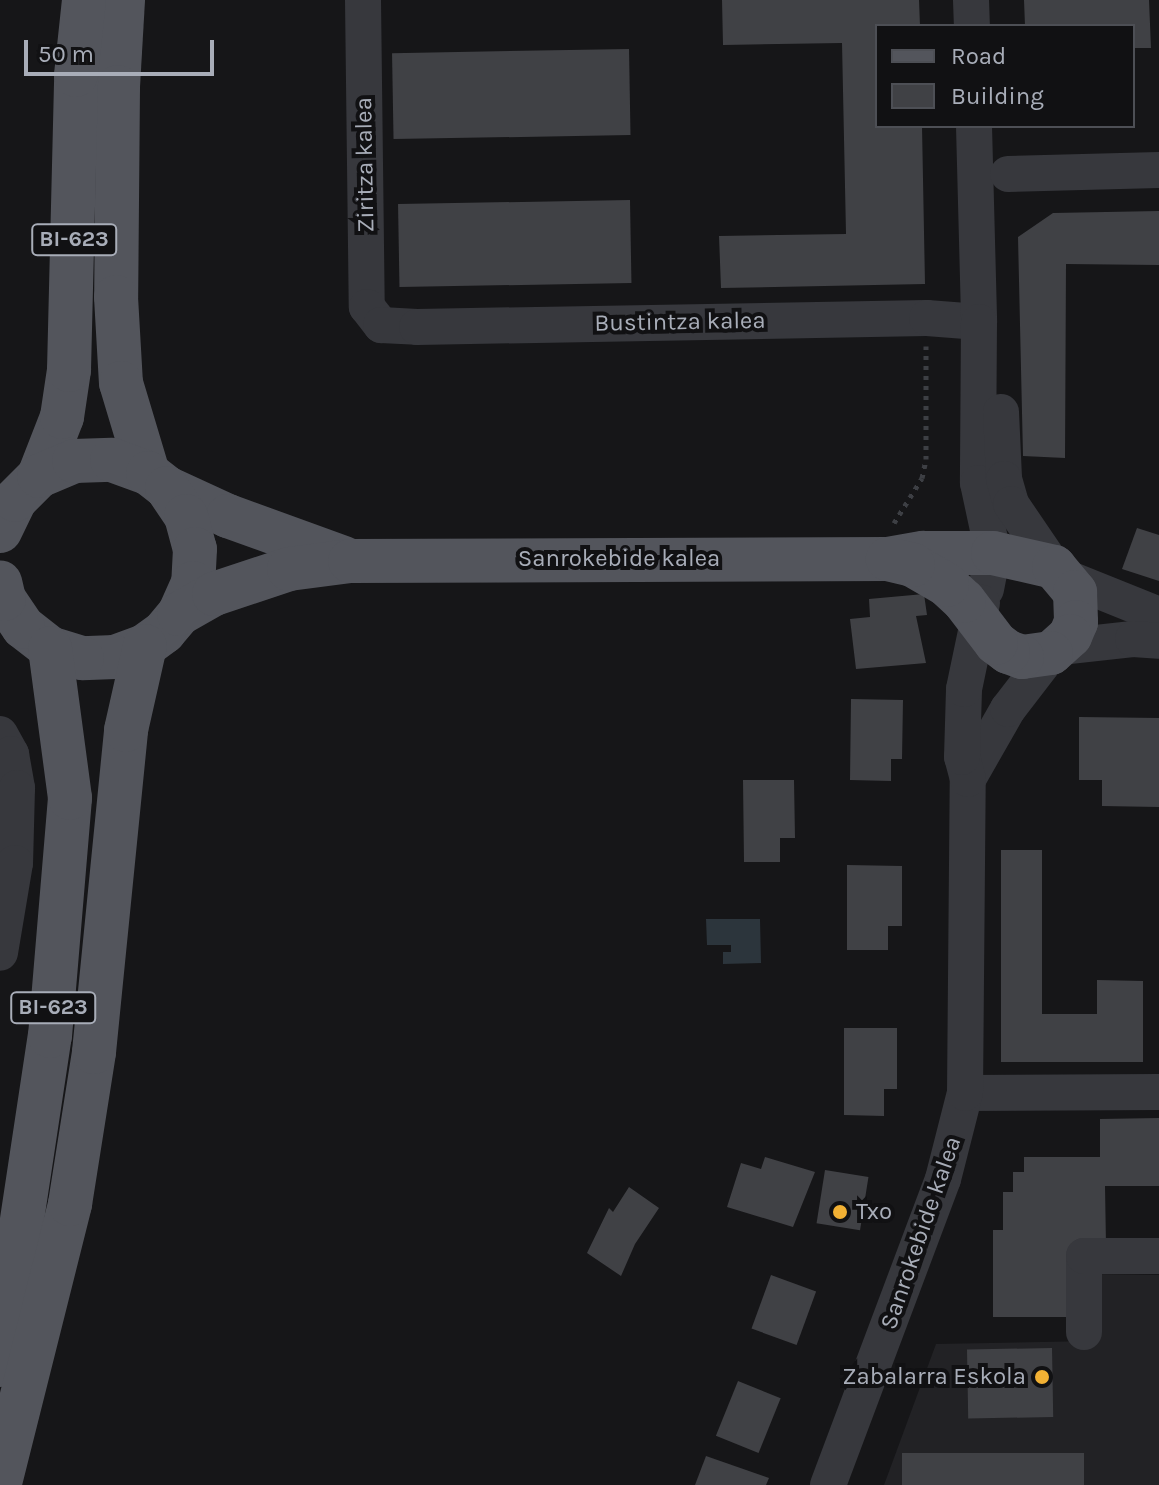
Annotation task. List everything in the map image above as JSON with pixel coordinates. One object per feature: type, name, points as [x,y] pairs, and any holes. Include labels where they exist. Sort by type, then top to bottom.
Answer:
[{"type":"main road","name":"BI-623","points":[[39,476],[62,417],[69,370],[74,297],[76,75],[84,0]]},
{"type":"main road","name":"BI-623","points":[[0,582],[4,599],[23,627],[50,648],[82,658],[104,658],[145,646],[164,632],[179,614],[193,583],[195,549],[186,516],[158,481],[121,383],[116,297],[118,87],[123,0]]},
{"type":"main road","name":"BI-623","points":[[0,531],[15,500],[39,476],[74,461],[112,460],[158,481]]},
{"type":"main road","points":[[158,481],[228,516],[350,561]]},
{"type":"main road","points":[[900,548],[947,585],[1009,587],[1075,592],[1076,622],[1055,650],[1022,657],[1008,652],[1009,587]]},
{"type":"main road","name":"Sanrokebide kalea","points":[[350,561],[900,548],[1009,587]]},
{"type":"main road","points":[[179,614],[214,594],[289,569],[350,561]]},
{"type":"main road","name":"BI-623","points":[[0,1483],[70,1204],[94,1052],[126,730],[145,646]]},
{"type":"main road","name":"BI-623","points":[[0,1365],[50,1036],[70,798],[50,648]]},
{"type":"street","name":"Ziritza kalea","points":[[363,0],[367,307],[381,325]]},
{"type":"street","points":[[971,0],[972,24]]},
{"type":"street","points":[[995,0],[995,24]]},
{"type":"street","points":[[900,548],[959,529],[974,502],[978,483],[979,322],[974,128]]},
{"type":"street","points":[[996,128],[1004,479],[1018,519],[1009,587]]},
{"type":"street","points":[[1008,174],[1159,170]]},
{"type":"street","name":"Bustintza kalea","points":[[381,325],[417,327],[913,318],[979,322]]},
{"type":"street","points":[[978,483],[1009,587]]},
{"type":"street","points":[[1009,587],[1159,615]]},
{"type":"street","name":"Sanrokebide kalea","points":[[828,1485],[943,1179],[965,1093],[968,779],[962,757],[964,689],[1009,587]]},
{"type":"street","points":[[968,779],[1008,709],[1055,650],[1133,639],[1159,641]]},
{"type":"street","points":[[0,734],[11,754],[17,788],[15,863],[0,953]]},
{"type":"street","points":[[965,1093],[1159,1092]]},
{"type":"street","points":[[1084,1332],[1084,1256],[1159,1256]]},
{"type":"path","points":[[900,548],[926,459],[926,346]]},
{"type":"shaded area","points":[[706,919],[760,919],[761,963],[723,964],[723,952],[731,952],[731,945],[707,945]]},
{"type":"shaded area","name":"Zabalarra Eskola","points":[[1092,1274],[1159,1275],[1159,1485],[884,1485],[936,1344],[1093,1341]]},
{"type":"building","points":[[722,0],[919,0],[920,24],[875,24],[875,128],[922,128],[925,284],[721,288],[719,236],[846,234],[842,43],[723,45]]},
{"type":"building","points":[[1024,0],[1149,0],[1151,48],[1135,48],[1135,24],[1025,24]]},
{"type":"building","points":[[629,49],[631,135],[394,139],[392,53]]},
{"type":"building","points":[[630,200],[631,283],[399,287],[398,204]]},
{"type":"building","points":[[1159,211],[1159,265],[1066,264],[1065,458],[1023,456],[1018,237],[1053,213]]},
{"type":"building","points":[[1137,528],[1159,535],[1159,581],[1122,569]]},
{"type":"building","points":[[924,594],[927,615],[916,616],[926,663],[856,669],[850,619],[870,617],[869,599]]},
{"type":"building","points":[[851,699],[903,700],[902,759],[891,759],[891,781],[850,780]]},
{"type":"building","points":[[1079,717],[1159,718],[1159,807],[1102,806],[1102,780],[1079,780]]},
{"type":"building","points":[[743,780],[794,780],[795,838],[780,838],[780,862],[744,862]]},
{"type":"building","points":[[1001,850],[1042,850],[1042,1014],[1097,1014],[1097,980],[1143,981],[1143,1062],[1001,1062]]},
{"type":"building","points":[[847,865],[902,866],[902,926],[888,926],[888,950],[847,950]]},
{"type":"building","points":[[844,1028],[897,1028],[897,1089],[884,1089],[884,1116],[844,1115]]},
{"type":"building","points":[[1159,1118],[1159,1186],[1105,1186],[1106,1245],[1073,1317],[993,1317],[993,1230],[1003,1230],[1003,1192],[1013,1192],[1013,1172],[1024,1172],[1024,1157],[1100,1157],[1100,1119]]},
{"type":"building","points":[[765,1157],[815,1172],[793,1227],[727,1207],[741,1163],[761,1169]]},
{"type":"building","points":[[825,1170],[868,1177],[860,1230],[817,1223]]},
{"type":"building","points":[[629,1187],[659,1208],[635,1244],[621,1276],[587,1253],[609,1208],[613,1212]]},
{"type":"building","points":[[771,1275],[816,1291],[797,1345],[752,1329]]},
{"type":"building","points":[[1052,1348],[1053,1417],[968,1418],[967,1349]]},
{"type":"building","points":[[738,1381],[781,1398],[759,1453],[716,1436]]},
{"type":"building","points":[[902,1453],[1084,1453],[1084,1485],[902,1485]]},
{"type":"building","points":[[706,1456],[769,1478],[766,1485],[695,1485]]},
{"type":"place","name":"Txo","points":[[840,1212]]},
{"type":"place","name":"Zabalarra Eskola","points":[[1042,1377]]}]
